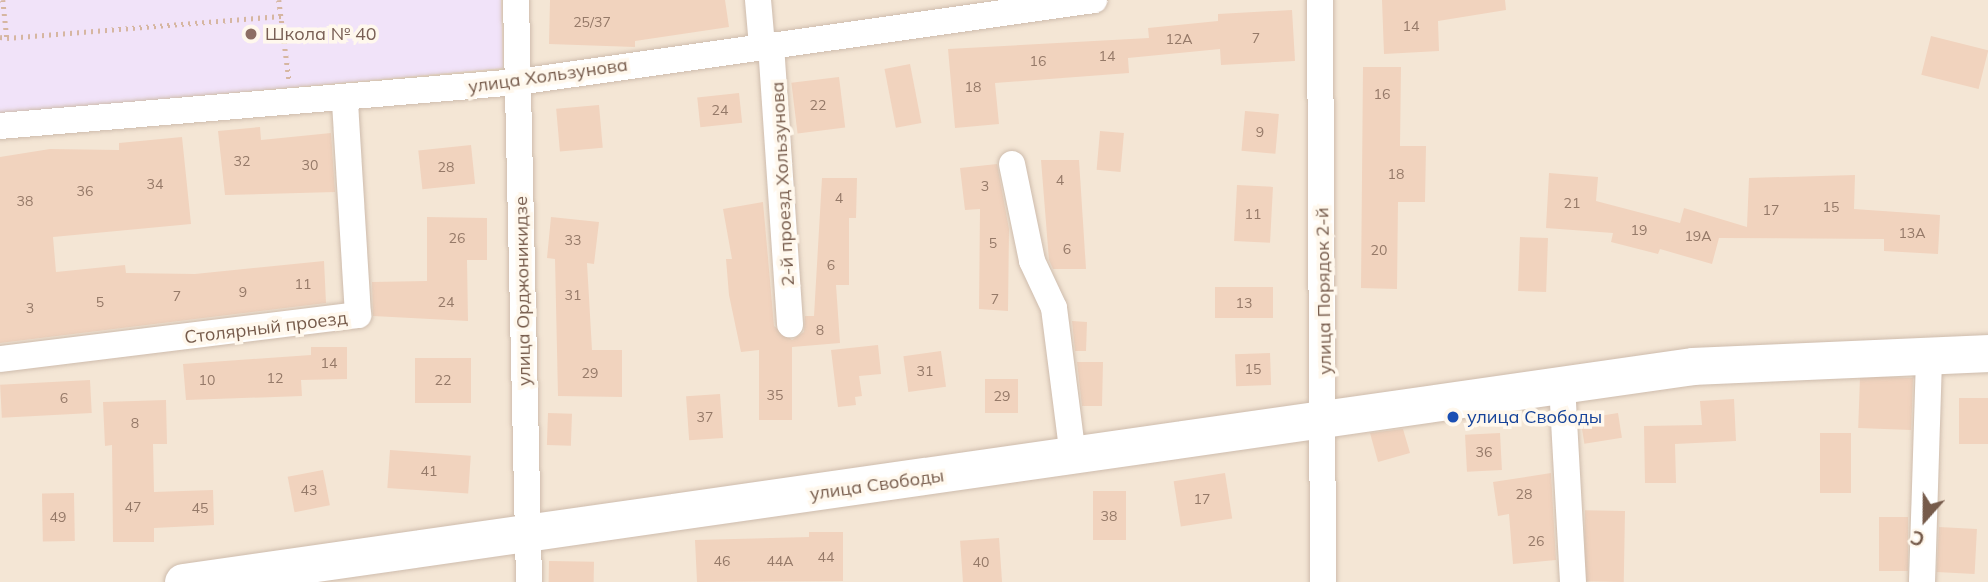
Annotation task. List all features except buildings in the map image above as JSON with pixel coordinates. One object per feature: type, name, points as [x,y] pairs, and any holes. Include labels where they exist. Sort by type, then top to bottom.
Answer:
[{"type":"main road","name":"улица Свободы","points":[[183,582],[528,536],[1693,366],[1988,353]]},
{"type":"street","name":"улица Орджоникидзе","points":[[516,0],[529,582]]},
{"type":"street","name":"2-й проезд Хользунова","points":[[758,0],[767,45],[790,324]]},
{"type":"street","name":"улица Хользунова","points":[[0,126],[345,100],[518,82],[1094,0]]},
{"type":"street","name":"улица Порядок 2-й","points":[[1320,0],[1326,419],[1323,582]]},
{"type":"street","name":"Столярный проезд","points":[[0,359],[358,315],[345,100]]},
{"type":"street","points":[[1012,164],[1032,261],[1054,309],[1073,456]]},
{"type":"street","points":[[1922,582],[1929,355]]},
{"type":"street","points":[[1562,385],[1573,582]]},
{"type":"path","points":[[3,0],[8,38]]},
{"type":"path","points":[[279,0],[290,104]]},
{"type":"path","points":[[0,37],[281,16]]},
{"type":"shaded area","points":[[0,0],[1988,0],[1988,582],[0,582]]},
{"type":"shaded area","name":"Школа № 40","points":[[0,0],[501,0],[503,68],[0,114]]},
{"type":"place","name":"Школа № 40","points":[[251,34]]},
{"type":"place","name":"улица Свободы","points":[[1453,417]]}]
